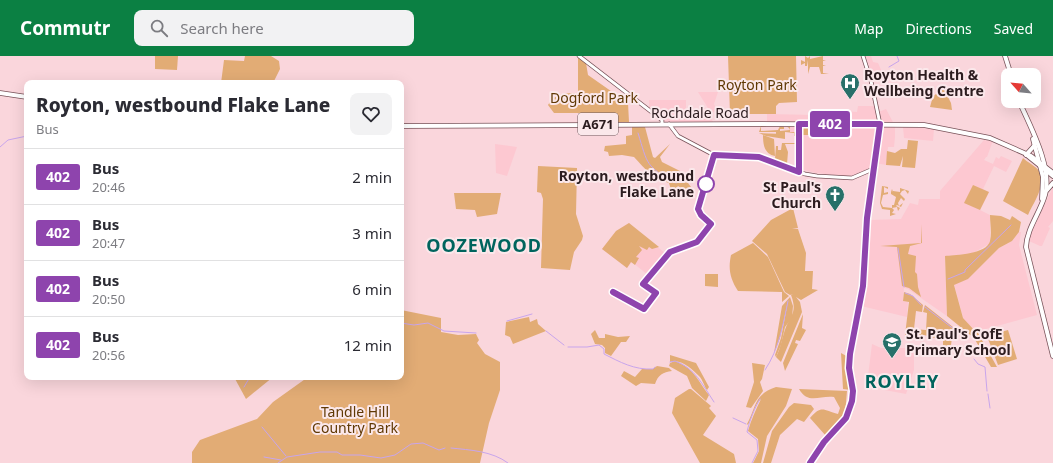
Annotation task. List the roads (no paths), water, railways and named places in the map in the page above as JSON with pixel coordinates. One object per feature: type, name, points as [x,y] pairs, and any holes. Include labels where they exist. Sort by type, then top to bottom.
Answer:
[{"type":"main road","points":[[1005,56],[1009,68]]},
{"type":"main road","points":[[0,93],[24,97]]},
{"type":"main road","points":[[1022,108],[1031,126],[1042,166],[1044,184],[1042,202]]},
{"type":"main road","points":[[1028,121],[1034,146],[1042,166]]},
{"type":"main road","name":"Rochdale Road","points":[[404,126],[880,124]]},
{"type":"main road","name":"A671","points":[[880,124],[930,125],[990,138],[1039,161]]},
{"type":"main road","points":[[810,463],[824,442],[846,418],[852,401],[853,391],[849,368],[849,356],[863,286],[867,218],[880,124]]},
{"type":"main road","points":[[1026,155],[1034,146]]},
{"type":"main road","name":"A671","points":[[1026,155],[1053,173]]},
{"type":"main road","name":"A671","points":[[1042,166],[1045,171],[1053,176]]},
{"type":"main road","points":[[1045,171],[1046,191]]},
{"type":"main road","points":[[1053,183],[1046,191],[1028,233],[1026,247],[1053,356]]},
{"type":"street","points":[[579,56],[649,108],[662,120],[662,124]]},
{"type":"street","points":[[863,56],[872,81],[880,124]]},
{"type":"street","points":[[669,124],[678,136],[714,155],[754,156],[810,175],[838,178],[856,178],[874,169]]},
{"type":"waterway","points":[[889,67],[899,61],[897,56]]},
{"type":"waterway","points":[[638,133],[649,164],[658,173],[676,183]]},
{"type":"waterway","points":[[0,147],[8,140],[24,137]]},
{"type":"waterway","points":[[948,279],[965,272],[965,270],[1011,225]]},
{"type":"waterway","points":[[898,248],[904,287]]},
{"type":"waterway","points":[[905,293],[913,296],[921,305]]},
{"type":"waterway","points":[[765,370],[774,354],[788,301]]},
{"type":"waterway","points":[[925,307],[959,333]]},
{"type":"waterway","points":[[507,321],[532,314]]},
{"type":"waterway","points":[[404,323],[414,325],[428,323],[444,331],[476,333]]},
{"type":"waterway","points":[[546,331],[564,345]]},
{"type":"waterway","points":[[568,347],[587,347],[599,345],[604,349],[604,354],[627,365],[646,369],[653,369],[655,367]]},
{"type":"waterway","points":[[974,359],[978,364],[985,367],[987,391]]},
{"type":"waterway","points":[[670,362],[675,361],[682,364],[693,372],[698,377],[714,402]]},
{"type":"waterway","points":[[244,387],[248,380]]},
{"type":"waterway","points":[[988,394],[990,408]]},
{"type":"waterway","points":[[752,463],[758,451],[757,440],[747,432],[752,415],[760,399]]},
{"type":"waterway","points":[[733,418],[746,424]]},
{"type":"waterway","points":[[262,427],[286,456]]},
{"type":"waterway","points":[[278,463],[287,457],[320,452],[337,452],[342,455],[360,455],[381,458],[395,455],[411,444],[423,443],[439,450],[445,448]]},
{"type":"waterway","points":[[451,448],[473,450],[495,456],[508,463]]},
{"type":"waterway","points":[[264,457],[281,460]]},
{"type":"place","name":"Royton Health & Wellbeing Centre","points":[[850,100]]},
{"type":"place","name":"Royton, westbound Flake Lane","points":[[706,184]]},
{"type":"place","name":"St Paul's Church","points":[[835,212]]},
{"type":"place","name":"St. Paul's CofE Primary School","points":[[892,359]]},
{"type":"district","name":"OOZEWOOD","points":[[484,246]]},
{"type":"district","name":"ROYLEY","points":[[902,382]]},
{"type":"park label","name":"Royton Park","points":[[757,85]]},
{"type":"park label","name":"Dogford Park","points":[[594,98]]},
{"type":"park label","name":"Tandle Hill Country Park","points":[[355,420]]}]
